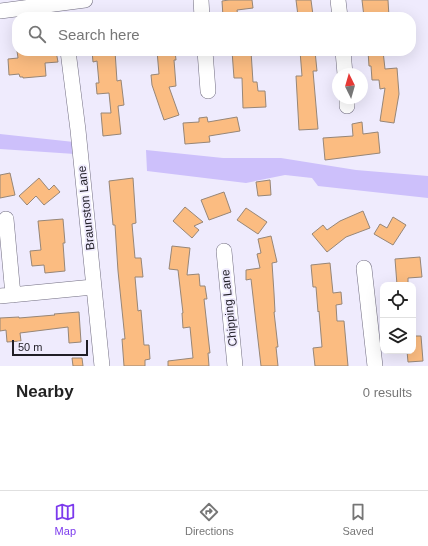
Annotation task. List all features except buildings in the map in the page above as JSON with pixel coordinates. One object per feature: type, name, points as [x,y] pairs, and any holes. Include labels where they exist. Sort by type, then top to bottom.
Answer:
[{"type":"street","points":[[0,11],[63,7],[85,0]]},
{"type":"street","points":[[201,0],[202,12]]},
{"type":"street","points":[[338,0],[339,12]]},
{"type":"street","name":"Braunston Lane","points":[[69,56],[78,130],[102,366]]},
{"type":"street","points":[[205,56],[208,91]]},
{"type":"street","points":[[343,56],[344,68]]},
{"type":"street","points":[[6,219],[6,296],[94,286]]},
{"type":"street","name":"Chipping Lane","points":[[224,251],[235,366]]},
{"type":"street","points":[[364,268],[375,366]]},
{"type":"shaded area","points":[[0,134],[74,142],[75,154],[0,149]]},
{"type":"shaded area","points":[[146,150],[223,158],[281,158],[356,170],[428,176],[428,198],[318,186],[312,178],[285,175],[246,183],[147,171]]}]
